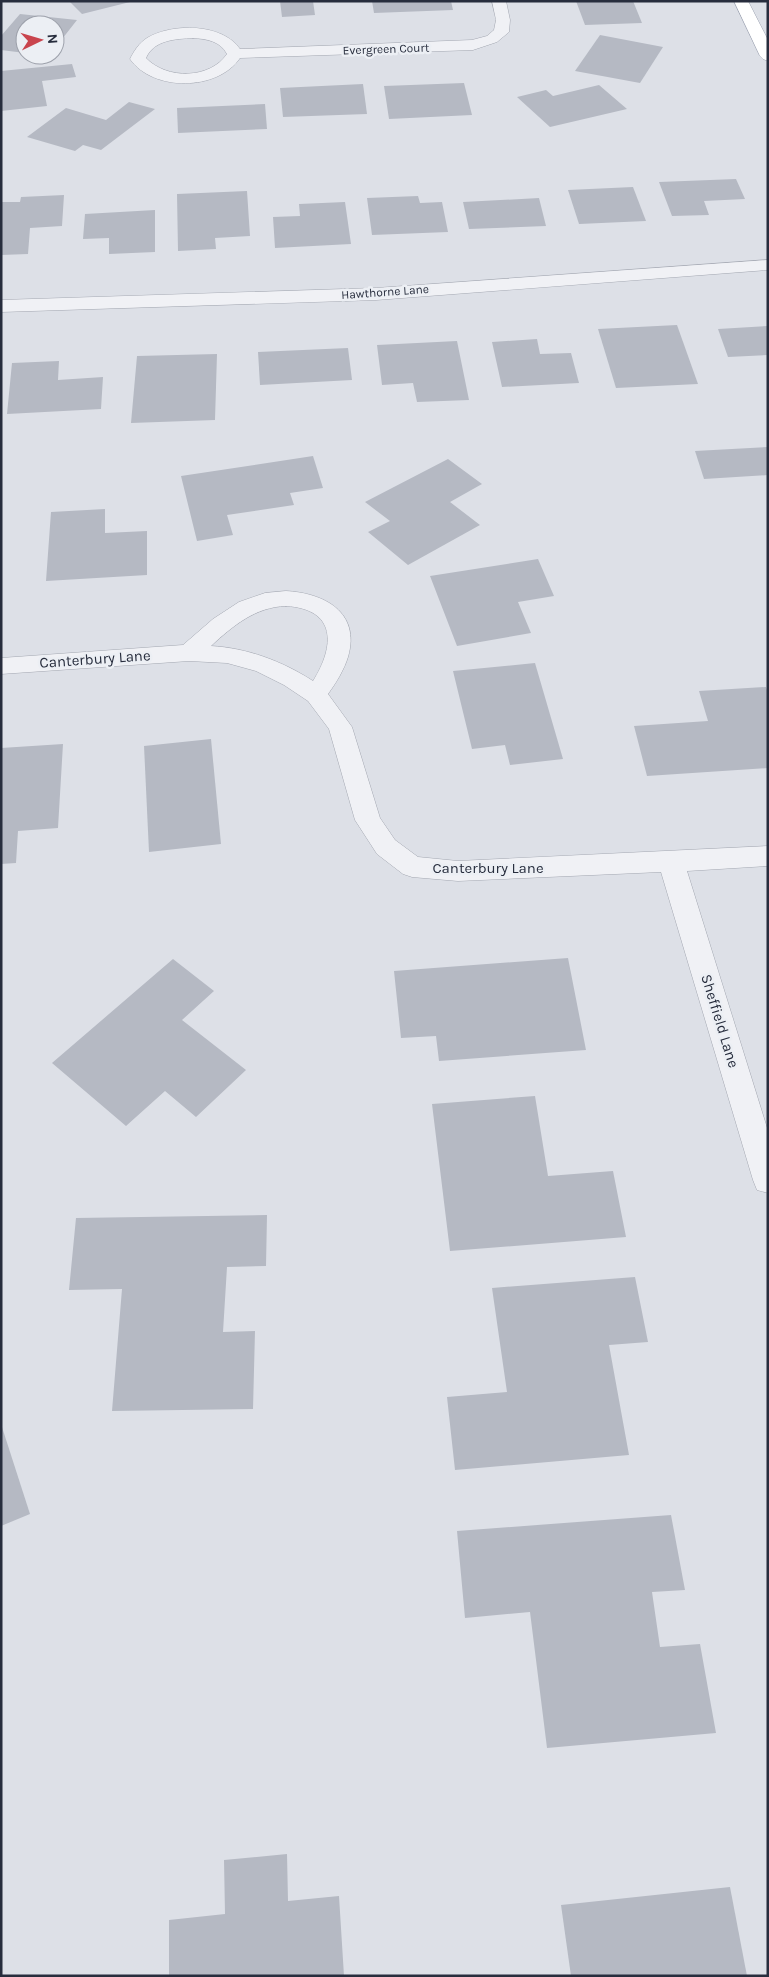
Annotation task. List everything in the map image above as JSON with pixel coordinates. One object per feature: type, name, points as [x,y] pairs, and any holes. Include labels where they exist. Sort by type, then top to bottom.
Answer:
[{"type":"main road","points":[[741,1],[768,56]]},
{"type":"street","name":"Evergreen Court","points":[[235,54],[474,45],[491,40],[501,34],[505,24],[499,1]]},
{"type":"street","points":[[193,33],[217,37],[231,45],[235,54],[232,62],[213,73],[179,78],[150,72],[142,67],[138,59],[141,49],[150,42],[174,34],[193,33]]},
{"type":"street","name":"Hawthorne Lane","points":[[1,306],[376,294],[768,265]]},
{"type":"street","points":[[188,653],[218,628],[258,602],[283,598],[303,599],[319,606],[332,616],[337,630],[338,651],[328,674],[316,694]]},
{"type":"street","name":"Canterbury Lane","points":[[1,666],[188,653],[227,655],[264,665],[316,694],[340,727],[368,820],[386,847],[412,867],[458,871],[768,856]]},
{"type":"street","name":"Sheffield Lane","points":[[671,862],[768,1180]]},
{"type":"building","points":[[69,1],[130,1],[130,2],[82,14]]},
{"type":"building","points":[[280,1],[313,1],[315,15],[282,17]]},
{"type":"building","points":[[372,1],[451,1],[453,10],[374,13]]},
{"type":"building","points":[[576,1],[633,1],[642,23],[585,25]]},
{"type":"building","points":[[65,19],[77,20],[65,35]]},
{"type":"building","points":[[15,20],[15,52],[1,50],[1,36]]},
{"type":"building","points":[[600,35],[663,47],[640,83],[575,71]]},
{"type":"building","points":[[72,64],[76,77],[42,81],[47,106],[1,111],[1,71]]},
{"type":"building","points":[[464,83],[472,115],[389,119],[384,86]]},
{"type":"building","points":[[363,84],[367,114],[283,117],[280,88]]},
{"type":"building","points":[[599,85],[627,109],[550,127],[517,97],[546,90],[553,96]]},
{"type":"building","points":[[129,102],[155,109],[101,150],[83,145],[75,151],[27,137],[66,108],[106,120]]},
{"type":"building","points":[[265,104],[267,129],[178,133],[177,108]]},
{"type":"building","points":[[736,179],[745,199],[704,201],[709,215],[672,216],[659,182]]},
{"type":"building","points":[[633,187],[646,221],[579,224],[568,190]]},
{"type":"building","points":[[247,191],[250,236],[215,238],[216,249],[178,251],[177,194]]},
{"type":"building","points":[[64,195],[62,226],[30,228],[28,254],[1,255],[1,202],[20,202],[21,197]]},
{"type":"building","points":[[418,196],[420,203],[442,202],[448,232],[372,235],[367,198]]},
{"type":"building","points":[[539,198],[546,226],[469,229],[463,202]]},
{"type":"building","points":[[345,202],[351,244],[275,248],[273,217],[300,216],[299,204]]},
{"type":"building","points":[[155,210],[155,252],[109,254],[109,238],[83,239],[85,214]]},
{"type":"building","points":[[677,325],[698,384],[616,388],[598,329]]},
{"type":"building","points":[[768,326],[768,355],[728,357],[718,329]]},
{"type":"building","points":[[537,339],[540,354],[571,353],[579,383],[502,387],[492,342]]},
{"type":"building","points":[[457,341],[469,400],[417,402],[413,383],[382,385],[377,345]]},
{"type":"building","points":[[348,348],[352,380],[260,385],[258,352]]},
{"type":"building","points":[[217,354],[215,420],[131,423],[137,356]]},
{"type":"building","points":[[59,361],[58,380],[103,377],[101,409],[7,414],[12,363]]},
{"type":"building","points":[[768,447],[768,475],[704,479],[695,451]]},
{"type":"building","points":[[313,456],[323,488],[290,493],[294,505],[227,515],[233,535],[197,541],[181,476]]},
{"type":"building","points":[[448,459],[482,484],[450,502],[480,525],[408,565],[368,532],[390,521],[365,502]]},
{"type":"building","points":[[105,509],[105,533],[147,531],[147,575],[46,581],[51,512]]},
{"type":"building","points":[[538,559],[554,596],[518,602],[531,633],[457,646],[430,576]]},
{"type":"building","points":[[535,663],[563,759],[510,765],[505,745],[472,749],[453,671]]},
{"type":"building","points":[[766,687],[768,693],[768,768],[647,776],[634,726],[708,721],[699,691]]},
{"type":"building","points":[[211,739],[221,844],[149,852],[144,746]]},
{"type":"building","points":[[63,744],[58,828],[18,831],[16,863],[1,864],[1,748]]},
{"type":"building","points":[[568,958],[586,1050],[439,1061],[436,1036],[401,1038],[394,971]]},
{"type":"building","points":[[173,959],[214,991],[182,1020],[246,1070],[196,1117],[165,1091],[126,1126],[52,1063]]},
{"type":"building","points":[[535,1096],[548,1176],[613,1171],[626,1237],[450,1251],[432,1104]]},
{"type":"building","points":[[267,1215],[266,1266],[227,1267],[223,1332],[255,1331],[253,1409],[112,1411],[122,1289],[69,1290],[76,1218]]},
{"type":"building","points":[[635,1277],[648,1342],[609,1345],[629,1455],[455,1470],[447,1397],[507,1392],[492,1288]]},
{"type":"building","points":[[1,1424],[30,1514],[1,1526]]},
{"type":"building","points":[[671,1515],[685,1590],[652,1592],[660,1647],[700,1644],[716,1733],[547,1748],[530,1612],[465,1618],[457,1531]]},
{"type":"building","points":[[287,1854],[288,1901],[339,1896],[344,1976],[169,1976],[169,1920],[225,1914],[224,1860]]},
{"type":"building","points":[[730,1887],[747,1976],[571,1976],[561,1905]]}]
